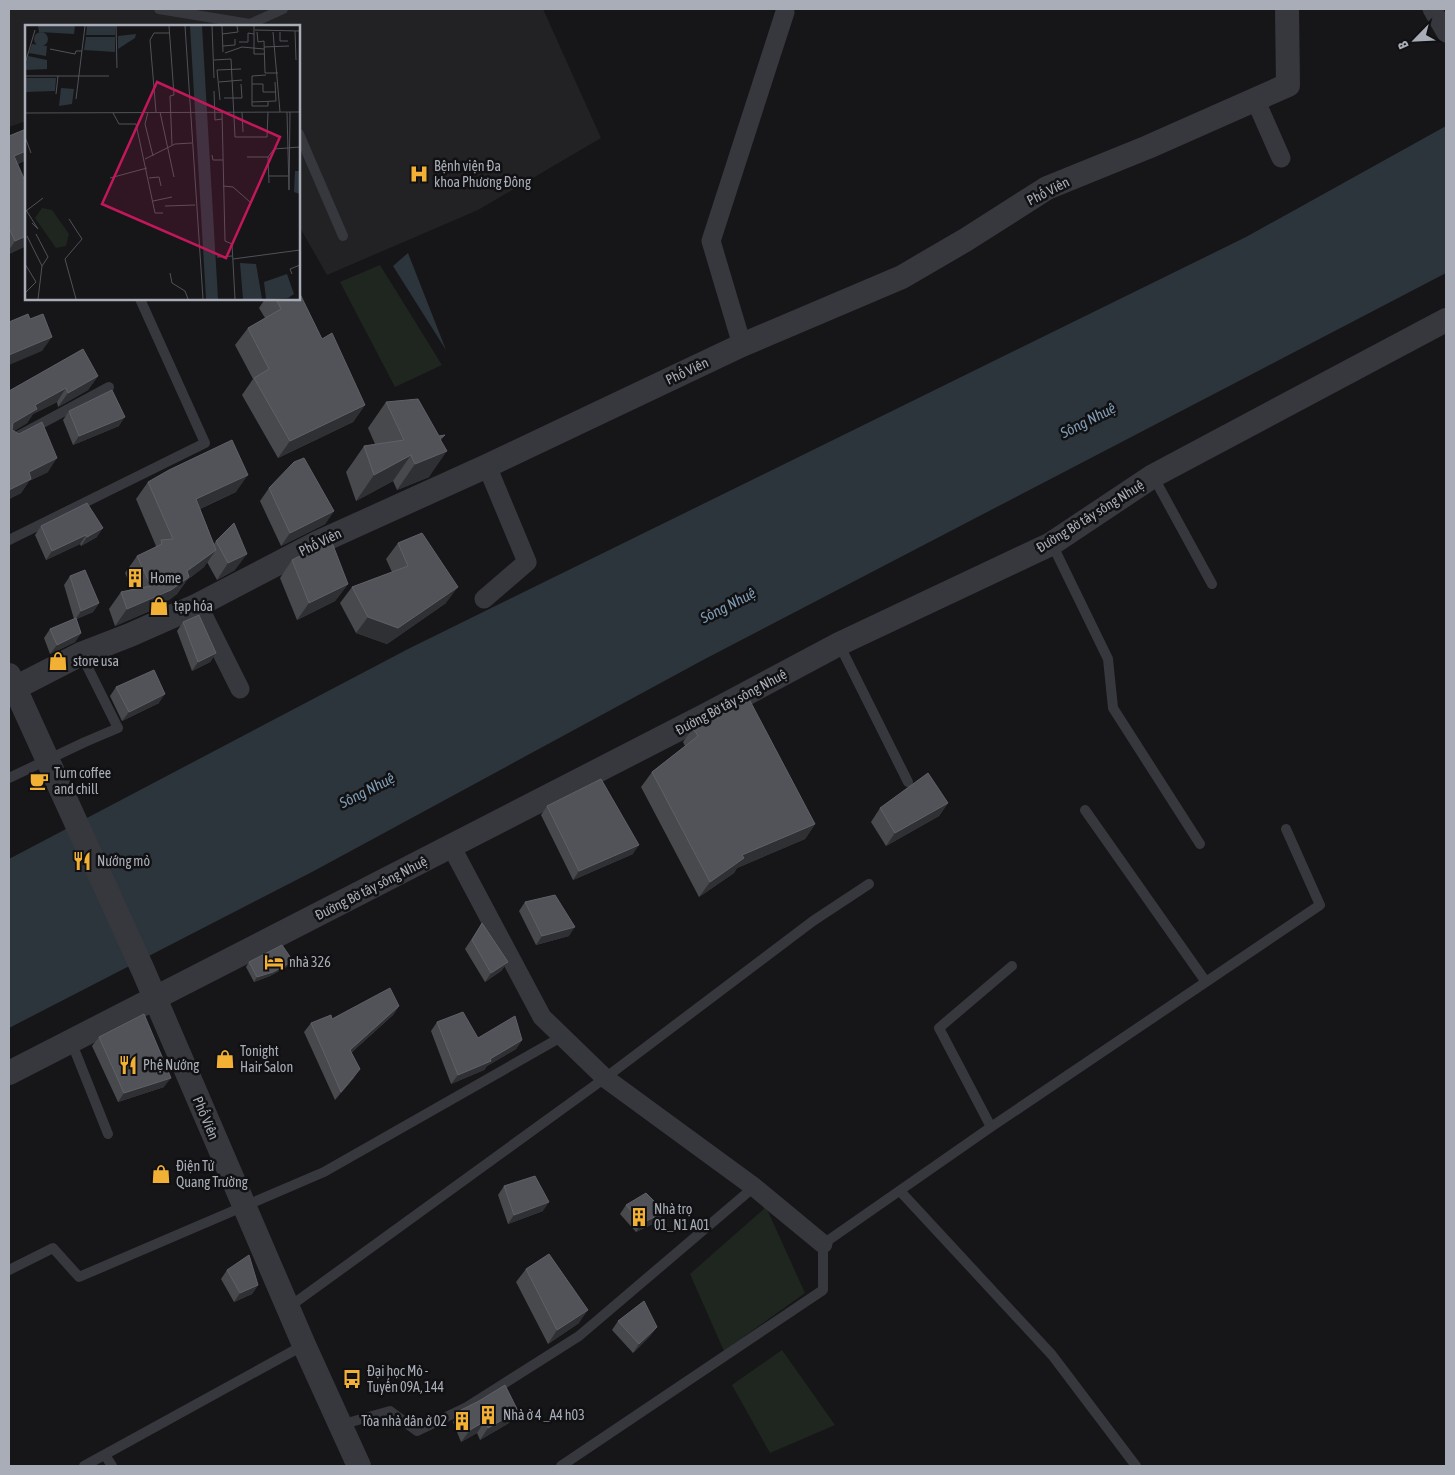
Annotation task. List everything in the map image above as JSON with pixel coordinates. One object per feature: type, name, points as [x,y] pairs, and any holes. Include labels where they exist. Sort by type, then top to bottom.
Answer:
[{"type":"street","name":"Phố Viên","points":[[359,1466],[304,1345],[143,970],[12,682],[130,635],[198,605],[317,543],[487,466],[742,344],[902,276],[967,239],[1047,188],[1148,147],[1288,85],[1287,9]]},
{"type":"street","points":[[1432,9],[1446,33]]},
{"type":"street","points":[[742,344],[711,241],[785,12]]},
{"type":"street","points":[[1255,99],[1281,158]]},
{"type":"street","name":"Đường Bờ tây sông Nhuệ","points":[[9,1073],[699,719],[839,644],[1052,544],[1154,476],[1446,320]]},
{"type":"street","points":[[484,599],[527,562],[487,466]]},
{"type":"street","points":[[198,605],[240,689]]},
{"type":"street","points":[[451,846],[542,1017],[605,1078],[754,1187],[823,1244]]},
{"type":"lane","points":[[159,9],[251,25],[283,9]]},
{"type":"lane","points":[[300,136],[343,236]]},
{"type":"lane","points":[[9,540],[205,443],[140,300]]},
{"type":"lane","points":[[9,440],[109,387]]},
{"type":"lane","points":[[1154,476],[1212,584]]},
{"type":"lane","points":[[1052,544],[1108,659],[1113,708],[1200,844]]},
{"type":"lane","points":[[839,644],[908,782]]},
{"type":"lane","points":[[9,778],[118,728],[81,654]]},
{"type":"lane","points":[[1085,810],[1206,982]]},
{"type":"lane","points":[[561,1466],[823,1290],[823,1244],[991,1127],[1320,904],[1286,829]]},
{"type":"lane","points":[[288,1308],[605,1078],[813,921],[869,884]]},
{"type":"lane","points":[[991,1127],[939,1028],[1012,966]]},
{"type":"lane","points":[[9,1270],[54,1248],[79,1277],[324,1172],[563,1036]]},
{"type":"lane","points":[[71,1041],[108,1134]]},
{"type":"lane","points":[[340,1424],[390,1411],[417,1431],[467,1407],[578,1336],[754,1187]]},
{"type":"lane","points":[[900,1191],[1052,1355],[1136,1466]]},
{"type":"lane","points":[[84,1466],[304,1345]]},
{"type":"lane","points":[[105,1455],[112,1466]]},
{"type":"shaded area","name":"Bệnh viện Đa khoa Phương Đông","points":[[9,9],[543,9],[601,138],[478,210],[327,275],[300,228],[300,25],[25,25],[25,121],[9,127]]},
{"type":"shaded area","points":[[380,265],[442,365],[395,387],[340,282]]},
{"type":"shaded area","points":[[766,1207],[805,1293],[724,1351],[690,1274]]},
{"type":"shaded area","points":[[782,1350],[835,1425],[770,1453],[732,1385]]},
{"type":"water","name":"Sông Nhuệ","points":[[1446,126],[1446,273],[703,660],[312,872],[9,1028],[9,859],[408,649],[1246,237]]},
{"type":"water","points":[[408,253],[446,350],[393,266]]},
{"type":"building","points":[[25,129],[25,151],[14,156],[25,181],[25,236],[15,241],[9,228],[9,136]]},
{"type":"building","points":[[300,294],[322,339],[332,333],[365,405],[290,441],[254,378],[269,369],[248,328],[281,309],[276,300],[300,300]]},
{"type":"building","points":[[28,314],[30,319],[43,314],[52,337],[9,355],[9,322]]},
{"type":"building","points":[[83,349],[98,376],[68,393],[66,388],[35,405],[37,409],[13,423],[12,430],[19,434],[42,422],[57,458],[29,472],[31,479],[9,490],[9,391]]},
{"type":"building","points":[[112,390],[125,417],[79,436],[69,411]]},
{"type":"building","points":[[418,399],[439,436],[445,435],[440,439],[447,451],[415,464],[411,455],[374,475],[364,446],[404,440],[386,402]]},
{"type":"building","points":[[232,440],[248,475],[196,499],[216,550],[187,571],[189,577],[171,590],[127,609],[121,592],[151,586],[137,556],[162,544],[161,540],[173,539],[148,482]]},
{"type":"building","points":[[304,458],[334,511],[290,533],[269,488],[294,462]]},
{"type":"building","points":[[87,503],[103,528],[87,537],[86,535],[52,551],[41,526]]},
{"type":"building","points":[[234,523],[247,554],[228,563],[216,541]]},
{"type":"building","points":[[422,533],[458,587],[398,628],[368,617],[352,587],[408,566],[398,543]]},
{"type":"building","points":[[331,540],[348,584],[309,603],[292,560]]},
{"type":"building","points":[[85,570],[99,603],[81,611],[70,576]]},
{"type":"building","points":[[199,615],[216,653],[198,662],[183,622]]},
{"type":"building","points":[[76,618],[81,633],[57,645],[50,629]]},
{"type":"building","points":[[154,670],[165,694],[129,712],[116,687]]},
{"type":"building","points":[[749,699],[815,824],[742,855],[744,858],[710,882],[652,772],[698,736],[693,728]]},
{"type":"building","points":[[928,773],[948,803],[895,833],[880,808]]},
{"type":"building","points":[[601,779],[639,845],[579,871],[547,806]]},
{"type":"building","points":[[555,895],[575,927],[542,936],[525,902]]},
{"type":"building","points":[[482,923],[508,962],[491,973],[472,940]]},
{"type":"building","points":[[282,945],[293,961],[273,972],[257,977],[249,962]]},
{"type":"building","points":[[390,988],[399,1006],[350,1050],[360,1069],[341,1092],[311,1023],[331,1015],[332,1019]]},
{"type":"building","points":[[463,1012],[478,1038],[515,1016],[522,1040],[490,1059],[491,1061],[458,1075],[437,1022]]},
{"type":"building","name":"Phệ Nướng","points":[[144,1014],[171,1078],[124,1093],[99,1037]]},
{"type":"building","points":[[535,1176],[549,1202],[514,1215],[504,1186]]},
{"type":"building","points":[[646,1193],[665,1212],[642,1223],[626,1205]]},
{"type":"building","points":[[549,1254],[588,1310],[557,1330],[526,1269]]},
{"type":"building","points":[[249,1255],[258,1285],[240,1293],[227,1270]]},
{"type":"building","points":[[644,1301],[657,1327],[639,1344],[618,1321]]},
{"type":"building","points":[[505,1385],[518,1411],[488,1428],[485,1421],[470,1430],[461,1410]]},
{"type":"place","name":"Bệnh viện Đa khoa Phương Đông","points":[[419,174]]},
{"type":"place","name":"Home","points":[[135,578]]},
{"type":"place","name":"tạp hóa","points":[[159,606]]},
{"type":"place","name":"store usa","points":[[58,661]]},
{"type":"place","name":"Turn coffee and chill","points":[[39,781]]},
{"type":"place","name":"Nướng mỏ","points":[[82,861]]},
{"type":"place","name":"nhà 326","points":[[274,962]]},
{"type":"place","name":"Tonight Hair Salon","points":[[225,1059]]},
{"type":"place","name":"Phệ Nướng","points":[[128,1065]]},
{"type":"place","name":"Điện Tử Quang Trường","points":[[161,1174]]},
{"type":"place","name":"Nhà trọ 01_N1 A01","points":[[639,1217]]},
{"type":"place","name":"Đại học Mỏ - Tuyến 09A, 144","points":[[352,1379]]},
{"type":"place","name":"Nhà ở 4 _A4 h03","points":[[488,1415]]},
{"type":"place","name":"Tòa nhà dân ở 02","points":[[462,1421]]}]
